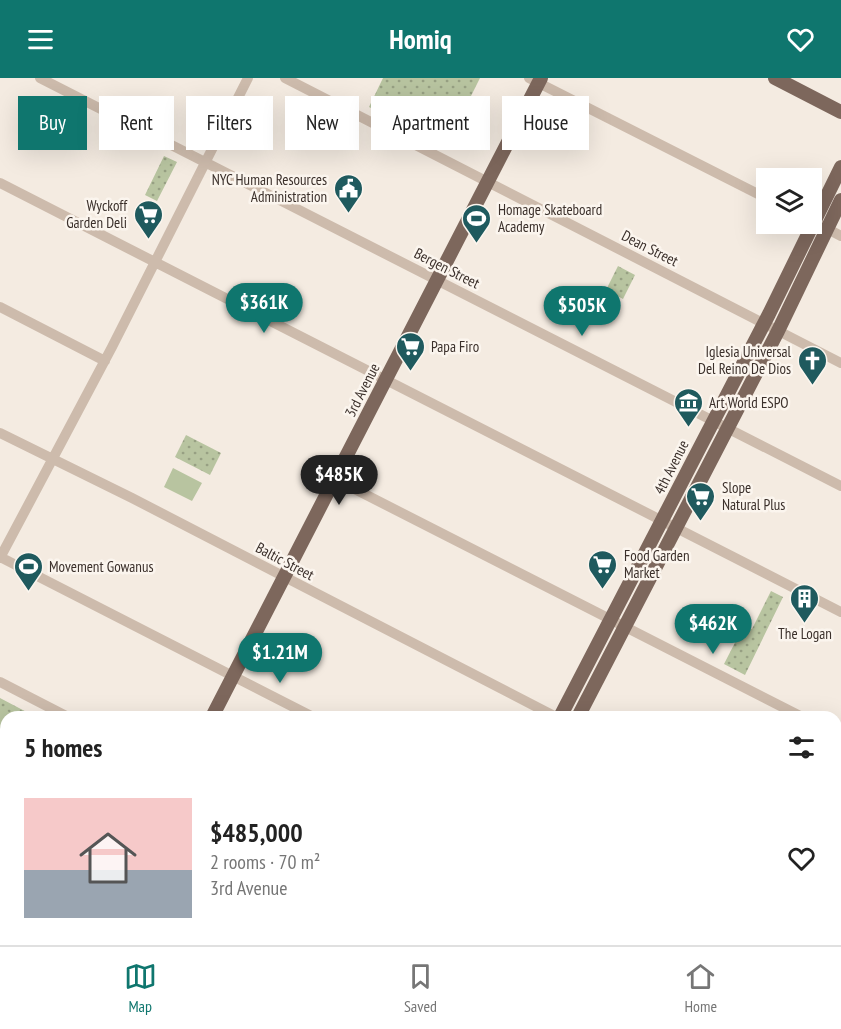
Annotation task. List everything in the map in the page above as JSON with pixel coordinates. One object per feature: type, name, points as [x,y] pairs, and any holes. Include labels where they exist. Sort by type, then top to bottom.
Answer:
[{"type":"main road","points":[[775,78],[841,112]]},
{"type":"main road","name":"3rd Avenue","points":[[215,711],[488,182],[536,80]]},
{"type":"main road","name":"4th Avenue","points":[[822,214],[841,167]]},
{"type":"main road","name":"4th Avenue","points":[[822,220],[841,200]]},
{"type":"main road","name":"4th Avenue","points":[[563,711],[713,420],[813,234]]},
{"type":"main road","name":"4th Avenue","points":[[581,711],[778,331],[814,234]]},
{"type":"street","name":"Bergen Street","points":[[40,78],[841,486]]},
{"type":"street","points":[[248,78],[105,360],[0,558],[301,711]]},
{"type":"street","name":"Dean Street","points":[[285,78],[841,363]]},
{"type":"street","points":[[536,80],[756,193]]},
{"type":"street","points":[[0,183],[841,612]]},
{"type":"street","points":[[822,226],[841,236]]},
{"type":"street","points":[[0,307],[105,360]]},
{"type":"street","name":"Baltic Street","points":[[0,433],[544,711]]},
{"type":"street","points":[[335,479],[790,711]]},
{"type":"street","points":[[0,682],[56,711]]},
{"type":"green space","points":[[383,78],[480,78],[471,96],[374,96]]},
{"type":"green space","points":[[164,156],[177,162],[157,201],[145,195]]},
{"type":"green space","points":[[618,266],[635,275],[623,299],[606,290]]},
{"type":"green space","points":[[186,435],[221,453],[210,475],[175,457]]},
{"type":"green space","points":[[173,468],[202,483],[192,501],[164,487]]},
{"type":"green space","points":[[771,591],[783,597],[745,675],[724,664],[744,625],[752,629]]},
{"type":"green space","points":[[0,698],[25,711],[0,711]]},
{"type":"place","name":"NYC Human Resources Administration","points":[[348,214]]},
{"type":"place","name":"Wyckoff Garden Deli","points":[[148,240]]},
{"type":"place","name":"Homage Skateboard Academy","points":[[477,244]]},
{"type":"place","name":"Papa Firo","points":[[410,372]]},
{"type":"place","name":"Iglesia Universal Del Reino De Dios","points":[[812,386]]},
{"type":"place","name":"Art World ESPO","points":[[688,428]]},
{"type":"place","name":"Slope Natural Plus","points":[[701,522]]},
{"type":"place","name":"Food Garden Market","points":[[603,590]]},
{"type":"place","name":"Movement Gowanus","points":[[28,592]]},
{"type":"place","name":"The Logan","points":[[805,624]]}]
